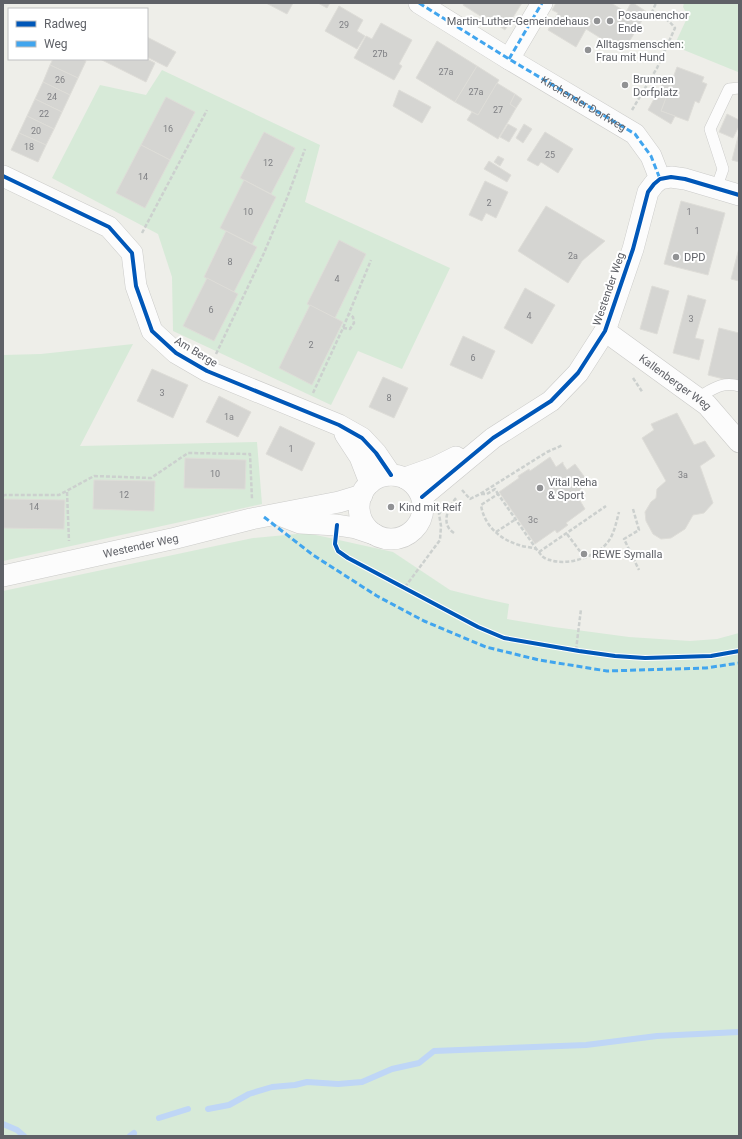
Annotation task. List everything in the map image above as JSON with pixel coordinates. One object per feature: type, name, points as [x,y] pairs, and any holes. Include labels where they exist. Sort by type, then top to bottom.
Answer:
[{"type":"street","name":"Kirchender Dorfweg","points":[[419,3],[509,59],[635,134],[651,156],[660,179]]},
{"type":"street","points":[[509,59],[542,3]]},
{"type":"street","points":[[3,176],[108,227],[132,253]]},
{"type":"street","points":[[660,179],[686,179],[716,189],[739,194]]},
{"type":"street","name":"Westender Weg","points":[[398,477],[436,467],[493,438],[551,401],[578,373],[605,331],[633,249],[648,192],[660,179]]},
{"type":"street","name":"Am Berge","points":[[132,253],[136,286],[152,331],[176,353],[207,371],[339,426],[362,438],[398,477]]},
{"type":"street","name":"Kallenberger Weg","points":[[605,331],[708,405],[739,442]]},
{"type":"street","points":[[339,426],[360,457],[366,489]]},
{"type":"street","name":"Westender Weg","points":[[422,496],[493,438]]},
{"type":"street","points":[[380,477],[398,477],[415,486],[422,496],[423,513],[416,527],[405,536],[392,539],[382,538],[374,534],[366,526],[361,516],[359,505],[366,489],[380,477]]},
{"type":"street","name":"Westender Weg","points":[[3,576],[176,538],[251,519],[339,502],[366,489]]},
{"type":"street","name":"Westender Weg","points":[[277,515],[300,523],[337,525],[356,528],[374,534]]},
{"type":"lane","points":[[716,189],[723,169],[710,129],[729,89],[739,88]]},
{"type":"lane","points":[[697,398],[718,386],[725,384],[739,386]]},
{"type":"path","points":[[622,127],[657,68],[675,28],[671,22],[652,12],[656,3]]},
{"type":"path","points":[[132,253],[207,110]]},
{"type":"path","points":[[221,344],[264,253],[287,198],[305,149]]},
{"type":"path","points":[[313,392],[343,328],[371,260]]},
{"type":"path","points":[[343,328],[350,329],[354,323],[353,317],[349,314]]},
{"type":"path","points":[[459,485],[470,499],[547,452],[563,445]]},
{"type":"path","points":[[3,496],[59,495],[94,476],[151,478],[188,452],[250,454],[252,499]]},
{"type":"path","points":[[480,494],[487,494],[495,489],[538,551],[543,557],[552,561],[573,561],[585,558],[600,550],[611,538],[616,526],[619,512]]},
{"type":"path","points":[[67,492],[69,530]]},
{"type":"path","points":[[498,494],[481,505],[482,513],[489,526],[509,542],[538,551],[567,534],[606,506]]},
{"type":"path","points":[[454,533],[451,531],[447,523],[448,510],[458,496]]},
{"type":"path","points":[[405,587],[440,540],[440,514],[443,508]]},
{"type":"path","points":[[632,509],[639,530],[624,539],[640,570]]},
{"type":"path","points":[[496,532],[516,519]]},
{"type":"path","points":[[567,534],[585,558]]},
{"type":"path","points":[[576,650],[581,610]]},
{"type":"green space","points":[[684,3],[739,3],[738,72],[674,46],[688,16],[683,7]]},
{"type":"green space","points":[[162,70],[320,145],[305,202],[450,268],[402,369],[358,351],[331,405],[173,331],[172,277],[158,234],[52,178],[100,85],[146,95]]},
{"type":"green space","points":[[133,344],[80,446],[257,442],[262,504],[3,561],[3,355],[41,354]]},
{"type":"green space","points":[[307,533],[393,552],[450,590],[509,604],[507,619],[629,637],[690,641],[717,639],[739,633],[739,1136],[3,1136],[3,591],[253,538]]},
{"type":"building","points":[[266,3],[293,3],[287,14]]},
{"type":"building","points":[[318,3],[330,3],[327,8]]},
{"type":"building","points":[[464,3],[522,3],[505,30],[483,15],[482,17],[463,5]]},
{"type":"building","name":"Martin-Luther-Gemeindehaus","points":[[556,3],[611,3],[626,12],[631,3],[633,3],[647,12],[623,52],[586,29],[576,47],[548,30],[558,13],[552,10]]},
{"type":"building","points":[[339,6],[363,20],[357,31],[365,36],[357,49],[325,31]]},
{"type":"building","points":[[381,23],[412,40],[399,64],[402,66],[394,80],[354,58],[366,36],[372,39]]},
{"type":"building","points":[[148,38],[176,52],[167,67],[148,58]]},
{"type":"building","points":[[437,41],[477,66],[455,102],[416,78]]},
{"type":"building","points":[[52,60],[86,61],[78,78],[50,65]]},
{"type":"building","points":[[102,60],[148,60],[155,63],[146,82]]},
{"type":"building","points":[[50,65],[78,78],[70,95],[43,82]]},
{"type":"building","points":[[477,66],[499,80],[478,115],[455,102]]},
{"type":"building","points":[[677,67],[704,77],[702,82],[707,84],[699,103],[695,101],[688,121],[661,111]]},
{"type":"building","points":[[665,79],[672,82],[661,111],[675,116],[671,124],[648,110]]},
{"type":"building","points":[[43,82],[70,95],[62,112],[35,99]]},
{"type":"building","points":[[497,83],[515,94],[510,104],[516,108],[498,139],[467,120],[472,112],[478,115]]},
{"type":"building","points":[[399,90],[431,107],[422,123],[393,106]]},
{"type":"building","points":[[515,94],[522,99],[516,108],[510,104]]},
{"type":"building","points":[[166,97],[195,112],[170,160],[141,145]]},
{"type":"building","points":[[35,99],[62,112],[54,129],[27,116]]},
{"type":"building","points":[[727,114],[739,120],[739,126],[733,138],[719,132]]},
{"type":"building","points":[[27,116],[54,129],[46,145],[19,133]]},
{"type":"building","points":[[508,124],[517,129],[509,142],[500,137]]},
{"type":"building","points":[[524,124],[532,129],[523,143],[516,138]]},
{"type":"building","points":[[264,132],[295,148],[271,194],[240,178]]},
{"type":"building","points":[[545,132],[573,149],[558,173],[541,162],[538,166],[527,160]]},
{"type":"building","points":[[19,133],[46,145],[38,162],[11,150]]},
{"type":"building","points":[[739,133],[739,162],[732,160]]},
{"type":"building","points":[[141,145],[170,160],[145,208],[116,193]]},
{"type":"building","points":[[498,156],[504,159],[500,166],[494,162]]},
{"type":"building","points":[[489,161],[511,175],[507,182],[484,169]]},
{"type":"building","points":[[244,180],[276,197],[252,244],[220,228]]},
{"type":"building","points":[[485,181],[508,192],[496,218],[486,213],[482,221],[469,215]]},
{"type":"building","points":[[681,201],[725,213],[708,275],[664,264]]},
{"type":"building","points":[[546,206],[605,241],[582,261],[568,283],[518,251]]},
{"type":"building","points":[[226,231],[257,247],[234,292],[204,277]]},
{"type":"building","points":[[339,240],[366,254],[335,318],[307,304]]},
{"type":"building","points":[[739,248],[739,281],[731,279]]},
{"type":"building","points":[[207,278],[238,294],[214,341],[183,326]]},
{"type":"building","points":[[652,286],[669,291],[657,334],[640,329]]},
{"type":"building","points":[[525,288],[555,305],[532,344],[504,328]]},
{"type":"building","points":[[688,295],[706,300],[695,338],[704,340],[699,360],[673,353]]},
{"type":"building","points":[[310,305],[343,322],[312,385],[279,368]]},
{"type":"building","points":[[719,328],[739,333],[739,383],[708,375]]},
{"type":"building","points":[[463,336],[495,351],[482,379],[450,365]]},
{"type":"building","points":[[152,369],[188,385],[173,418],[137,401]]},
{"type":"building","points":[[383,377],[408,388],[394,418],[369,407]]},
{"type":"building","points":[[219,396],[251,412],[238,437],[206,422]]},
{"type":"building","points":[[677,413],[694,445],[705,441],[715,456],[700,466],[713,503],[704,513],[693,515],[685,529],[671,538],[661,539],[653,534],[646,521],[645,512],[651,502],[656,498],[657,489],[666,481],[642,438],[654,430],[651,424]]},
{"type":"building","points":[[280,426],[315,443],[302,471],[266,454]]},
{"type":"building","points":[[550,457],[556,467],[563,462],[567,470],[575,464],[589,483],[580,489],[585,494],[579,499],[585,509],[566,523],[568,525],[557,533],[555,530],[535,544],[499,492],[519,478],[518,476],[529,469],[530,471]]},
{"type":"building","points":[[185,458],[246,460],[245,489],[184,488]]},
{"type":"building","points":[[94,480],[155,481],[154,511],[93,509]]},
{"type":"building","points":[[3,499],[65,500],[64,529],[3,528]]},
{"type":"waterway","points":[[208,1109],[229,1105],[249,1094],[272,1087],[295,1085],[307,1082],[338,1084],[362,1082],[392,1069],[419,1063],[434,1051],[586,1045],[657,1036],[739,1032]]},
{"type":"waterway","points":[[159,1118],[188,1109]]},
{"type":"waterway","points":[[3,1124],[17,1130],[24,1136]]},
{"type":"waterway","points":[[130,1136],[134,1133]]},
{"type":"marked path","points":[[419,3],[509,59],[635,134],[651,156],[660,179]]},
{"type":"marked path","points":[[509,59],[542,3]]},
{"type":"marked path","points":[[264,517],[313,555],[377,596],[424,621],[486,647],[539,660],[607,671],[706,668],[739,663]]},
{"type":"cycle path","points":[[3,176],[109,227],[132,253],[136,286],[152,331],[176,353],[207,371],[339,425],[362,438],[376,453],[391,475]]},
{"type":"cycle path","points":[[422,497],[493,438],[551,401],[578,373],[605,331],[633,249],[648,192],[654,184],[660,179],[671,177],[685,179],[739,195]]},
{"type":"cycle path","points":[[337,525],[335,544],[338,551],[348,558],[478,627],[504,638],[579,651],[645,658],[711,656],[739,651]]},
{"type":"place","name":"Martin-Luther-Gemeindehaus","points":[[597,21]]},
{"type":"place","name":"Posaunenchor Ende","points":[[610,21]]},
{"type":"place","name":"Alltagsmenschen: Frau mit Hund","points":[[588,50]]},
{"type":"place","name":"Brunnen Dorfplatz","points":[[625,85]]},
{"type":"place","name":"DPD","points":[[676,257]]},
{"type":"place","name":"Vital Reha & Sport","points":[[540,488]]},
{"type":"place","name":"Kind mit Reif","points":[[391,507]]},
{"type":"place","name":"REWE Symalla","points":[[584,554]]}]
